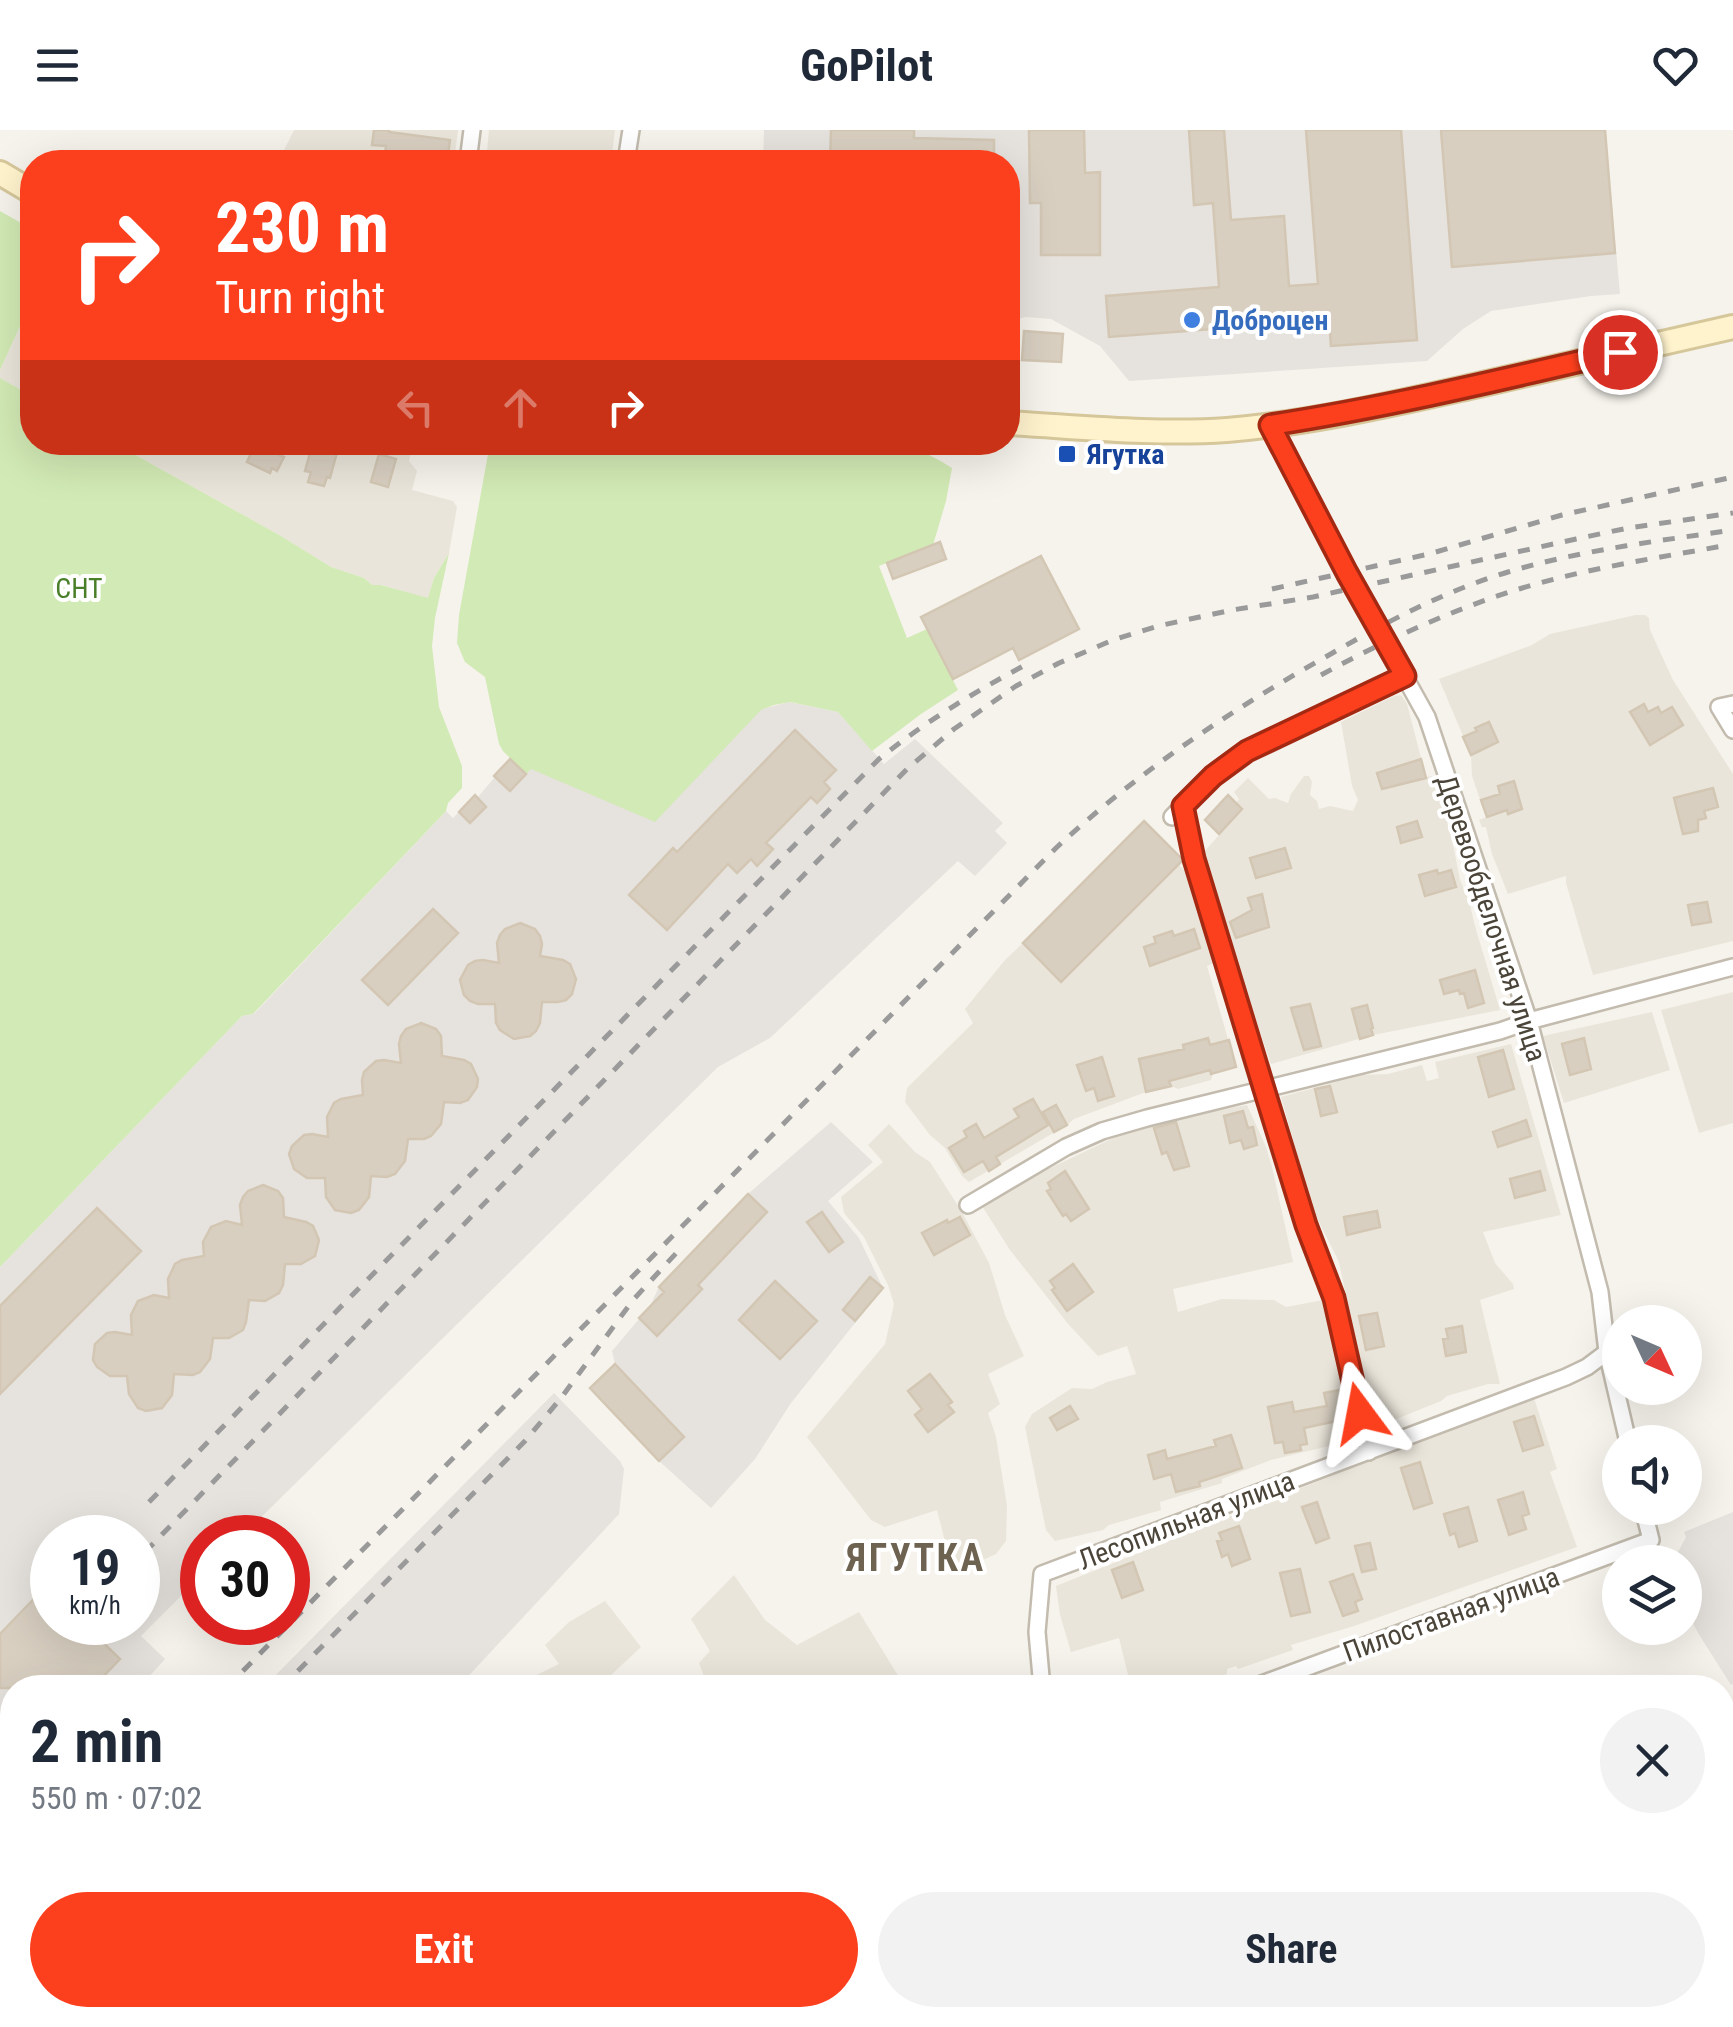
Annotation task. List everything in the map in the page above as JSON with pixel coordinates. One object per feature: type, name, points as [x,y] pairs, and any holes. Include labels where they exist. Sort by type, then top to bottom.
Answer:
[{"type":"street","points":[[1020,424],[1155,430],[1225,430],[1270,425],[1414,399],[1733,327]]},
{"type":"street","name":"Деревообделочная улица","points":[[1270,425],[1427,717],[1529,1021],[1602,1305]]},
{"type":"street","points":[[1369,1452],[1334,1298],[1306,1225],[1177,811],[1213,776],[1247,751],[1405,676]]},
{"type":"street","points":[[1726,705],[1733,730]]},
{"type":"street","points":[[968,1205],[1066,1147],[1102,1131],[1500,1031],[1733,967]]},
{"type":"street","name":"Лесопильная улица","points":[[1041,1675],[1037,1632],[1042,1574],[1566,1377],[1602,1356]]},
{"type":"street","name":"Пилоставная улица","points":[[1286,1675],[1651,1540],[1648,1525]]},
{"type":"shaded area","points":[[294,130],[458,130],[456,150],[284,150]]},
{"type":"shaded area","points":[[489,130],[615,130],[612,150],[487,150]]},
{"type":"shaded area","points":[[764,130],[1605,130],[1620,294],[1491,311],[1463,329],[1427,361],[1129,381],[1100,346],[1051,319],[1020,318],[1020,150],[763,150]]},
{"type":"shaded area","points":[[20,326],[20,389],[0,378]]},
{"type":"shaded area","points":[[136,455],[410,455],[409,461],[417,471],[412,490],[453,501],[457,507],[449,553],[434,578],[428,599],[372,585],[364,578],[331,567]]},
{"type":"shaded area","points":[[1636,615],[1649,618],[1650,630],[1673,680],[1733,774],[1733,941],[1593,975],[1566,876],[1508,894],[1486,827],[1479,820],[1486,817],[1472,776],[1471,755],[1439,679],[1532,645],[1550,634]]},
{"type":"shaded area","points":[[1401,695],[1407,704],[1426,777],[1432,776],[1436,784],[1460,880],[1500,1010],[1373,1035],[1271,1064],[1202,865],[1204,852],[1242,809],[1234,792],[1248,778],[1269,799],[1288,803],[1304,776],[1309,776],[1310,795],[1319,809],[1330,806],[1353,811],[1358,800],[1341,722]]},
{"type":"shaded area","points":[[789,702],[838,712],[884,764],[915,739],[1003,823],[995,831],[1007,843],[975,876],[958,861],[770,1038],[718,1067],[263,1515],[180,1515],[180,1597],[160,1617],[160,1515],[30,1515],[30,1645],[150,1645],[165,1659],[151,1675],[0,1675],[0,1267],[242,1016],[254,1014],[446,811],[453,818],[475,795],[478,797],[510,759],[526,773]]},
{"type":"shaded area","points":[[1178,864],[1192,879],[1218,961],[1207,966],[1236,1067],[1213,1074],[1211,1080],[1146,1092],[1074,1119],[969,1182],[905,1102],[907,1088],[973,1023],[965,1009],[1023,943],[1062,981]]},
{"type":"shaded area","points":[[1733,992],[1733,1123],[1699,1133],[1661,1010]]},
{"type":"shaded area","points":[[1652,1012],[1670,1070],[1564,1103],[1543,1036]]},
{"type":"shaded area","points":[[1511,1044],[1561,1215],[1483,1232],[1495,1263],[1514,1289],[1480,1300],[1500,1384],[1447,1396],[1379,1426],[1363,1377],[1339,1262],[1312,1208],[1281,1097],[1362,1075],[1388,1074],[1422,1065],[1427,1081],[1439,1078],[1435,1062]]},
{"type":"shaded area","points":[[1247,1105],[1272,1167],[1293,1262],[1173,1289],[1178,1312],[1222,1299],[1274,1300],[1286,1307],[1323,1300],[1331,1305],[1354,1432],[1329,1446],[1271,1460],[1222,1479],[1222,1483],[1160,1502],[1161,1510],[1055,1541],[1046,1530],[1025,1427],[1032,1414],[1072,1388],[1092,1389],[1136,1374],[1127,1346],[1098,1356],[1069,1325],[1010,1250],[982,1206],[1126,1132]]},
{"type":"shaded area","points":[[831,1122],[873,1162],[828,1201],[859,1238],[883,1288],[791,1403],[755,1459],[711,1508],[659,1461],[590,1388],[615,1364],[612,1351],[650,1306],[659,1287],[748,1194]]},
{"type":"shaded area","points":[[889,1124],[930,1162],[962,1212],[989,1263],[1005,1315],[1024,1356],[988,1374],[1000,1404],[988,1413],[996,1437],[1007,1506],[1006,1541],[996,1554],[963,1569],[951,1565],[937,1510],[885,1527],[871,1520],[807,1437],[885,1344],[894,1304],[864,1237],[844,1213],[841,1197],[883,1162],[868,1145]]},
{"type":"shaded area","points":[[554,1393],[620,1461],[624,1469],[619,1514],[469,1675],[276,1675],[305,1645],[310,1645],[310,1640]]},
{"type":"shaded area","points":[[1534,1398],[1557,1469],[1550,1472],[1577,1547],[1291,1645],[1293,1650],[1238,1669],[1227,1669],[1224,1675],[1128,1675],[1119,1638],[1071,1652],[1056,1586]]},
{"type":"shaded area","points":[[1733,1512],[1733,1675],[1725,1675],[1702,1639],[1702,1545],[1682,1545],[1684,1532]]},
{"type":"shaded area","points":[[734,1575],[765,1620],[797,1645],[859,1612],[898,1675],[704,1675],[699,1663],[710,1651],[691,1619]]},
{"type":"shaded area","points":[[605,1601],[641,1647],[611,1675],[537,1675],[559,1664],[545,1645],[569,1622]]},
{"type":"green space","points":[[0,211],[20,222],[20,326],[0,370]]},
{"type":"green space","name":"СНТ","points":[[0,378],[20,389],[20,455],[136,455],[331,567],[364,578],[372,585],[428,598],[434,578],[449,553],[432,646],[439,707],[462,766],[462,788],[446,811],[253,1014],[242,1016],[0,1267]]},
{"type":"green space","points":[[488,455],[929,455],[952,468],[933,545],[879,566],[907,638],[927,629],[958,690],[872,751],[838,712],[790,702],[761,710],[655,822],[531,769],[526,774],[503,751],[485,677],[465,662],[457,643]]},
{"type":"building","points":[[374,130],[450,140],[449,150],[385,150],[386,146],[372,145]]},
{"type":"building","points":[[831,130],[914,130],[914,138],[994,140],[994,150],[830,150]]},
{"type":"building","points":[[1029,130],[1084,130],[1085,173],[1100,172],[1100,255],[1041,255],[1041,203],[1030,203]]},
{"type":"building","points":[[1189,130],[1224,130],[1231,220],[1284,216],[1289,286],[1318,284],[1306,130],[1401,130],[1417,340],[1331,346],[1329,320],[1109,337],[1106,296],[1219,287],[1213,203],[1194,205]]},
{"type":"building","points":[[1441,130],[1605,130],[1615,253],[1452,267]]},
{"type":"building","points":[[1024,331],[1063,334],[1061,362],[1022,360]]},
{"type":"building","points":[[250,455],[284,457],[277,471],[272,468],[270,473],[247,462]]},
{"type":"building","points":[[309,455],[336,455],[324,486],[308,482],[311,472],[305,471]]},
{"type":"building","points":[[379,455],[396,459],[388,487],[371,482]]},
{"type":"building","points":[[940,542],[946,559],[893,579],[887,563]]},
{"type":"building","points":[[1041,556],[1079,629],[1019,660],[1013,648],[953,679],[921,617]]},
{"type":"building","points":[[1644,704],[1648,712],[1658,707],[1661,713],[1672,707],[1683,725],[1650,745],[1630,712]]},
{"type":"building","points":[[1489,722],[1498,742],[1471,755],[1463,737]]},
{"type":"building","points":[[795,730],[836,770],[824,782],[830,789],[817,803],[811,797],[766,843],[773,849],[757,866],[751,859],[737,873],[728,864],[667,930],[629,895],[673,848],[677,852]]},
{"type":"building","points":[[510,759],[526,774],[510,791],[494,776]]},
{"type":"building","points":[[1421,759],[1426,778],[1382,789],[1377,773]]},
{"type":"building","points":[[1514,781],[1522,809],[1487,817],[1481,800],[1500,794],[1498,786]]},
{"type":"building","points":[[1713,788],[1718,807],[1704,811],[1706,818],[1698,820],[1698,831],[1683,834],[1674,798]]},
{"type":"building","points":[[475,795],[486,807],[470,823],[459,812]]},
{"type":"building","points":[[1228,795],[1242,809],[1219,834],[1205,820]]},
{"type":"building","points":[[1144,821],[1183,860],[1061,982],[1023,943]]},
{"type":"building","points":[[1417,821],[1422,837],[1401,843],[1397,827]]},
{"type":"building","points":[[1285,848],[1291,868],[1256,878],[1250,858]]},
{"type":"building","points":[[1437,870],[1438,874],[1451,870],[1456,887],[1425,896],[1419,875]]},
{"type":"building","points":[[1262,894],[1269,927],[1236,938],[1230,922],[1252,910],[1248,898]]},
{"type":"building","points":[[1707,902],[1711,922],[1692,925],[1688,905]]},
{"type":"building","points":[[433,909],[458,933],[388,1005],[362,980]]},
{"type":"building","points":[[520,923],[535,929],[540,936],[540,956],[570,964],[576,979],[566,1000],[542,1002],[536,1031],[514,1039],[496,1023],[495,1004],[470,1001],[460,980],[468,965],[475,961],[499,963],[500,935]]},
{"type":"building","points":[[1194,929],[1200,948],[1150,966],[1144,947],[1156,943],[1154,937]]},
{"type":"building","points":[[1475,970],[1484,1003],[1468,1008],[1464,993],[1459,990],[1444,994],[1440,980]]},
{"type":"building","points":[[1310,1004],[1321,1046],[1304,1050],[1291,1008]]},
{"type":"building","points":[[1367,1005],[1373,1035],[1360,1039],[1352,1009]]},
{"type":"building","points":[[421,1023],[436,1029],[441,1036],[442,1056],[471,1064],[477,1087],[468,1100],[444,1102],[441,1124],[431,1136],[408,1139],[405,1161],[395,1174],[371,1176],[369,1197],[359,1210],[335,1210],[326,1197],[325,1178],[307,1178],[294,1169],[289,1154],[292,1146],[304,1135],[328,1137],[327,1117],[334,1103],[363,1095],[364,1072],[376,1061],[401,1063],[401,1036],[406,1029]]},
{"type":"building","points":[[1208,1038],[1210,1045],[1229,1040],[1236,1067],[1169,1081],[1171,1086],[1146,1092],[1139,1059],[1184,1049],[1183,1045]]},
{"type":"building","points":[[1584,1038],[1591,1069],[1570,1075],[1562,1044]]},
{"type":"building","points":[[1503,1050],[1514,1089],[1489,1097],[1478,1057]]},
{"type":"building","points":[[1102,1057],[1114,1096],[1098,1101],[1094,1088],[1086,1091],[1077,1065]]},
{"type":"building","points":[[1330,1086],[1337,1112],[1321,1116],[1315,1089]]},
{"type":"building","points":[[1033,1099],[1048,1125],[996,1157],[1000,1164],[989,1171],[983,1161],[964,1172],[949,1148],[967,1137],[964,1131],[976,1124],[984,1138],[1019,1117],[1014,1109]]},
{"type":"building","points":[[1056,1105],[1067,1125],[1054,1132],[1043,1112]]},
{"type":"building","points":[[1243,1111],[1248,1128],[1253,1127],[1257,1145],[1244,1149],[1241,1140],[1230,1143],[1224,1116]]},
{"type":"building","points":[[1526,1120],[1531,1136],[1498,1147],[1493,1132]]},
{"type":"building","points":[[1176,1122],[1189,1166],[1174,1170],[1167,1152],[1162,1154],[1154,1128]]},
{"type":"building","points":[[1065,1171],[1089,1209],[1071,1221],[1066,1214],[1063,1216],[1047,1191],[1051,1189],[1048,1183]]},
{"type":"building","points":[[1540,1171],[1545,1190],[1515,1198],[1510,1179]]},
{"type":"building","points":[[263,1185],[278,1191],[283,1198],[284,1217],[313,1226],[319,1240],[315,1256],[301,1264],[285,1264],[279,1293],[265,1301],[249,1300],[243,1330],[229,1338],[213,1338],[210,1359],[200,1372],[174,1374],[172,1395],[162,1408],[138,1408],[129,1394],[127,1376],[110,1376],[97,1367],[93,1360],[95,1344],[107,1333],[132,1335],[131,1315],[138,1301],[154,1295],[169,1298],[168,1279],[175,1264],[204,1256],[203,1242],[211,1227],[226,1221],[242,1225],[243,1197]]},
{"type":"building","points":[[748,1194],[767,1212],[698,1285],[702,1289],[657,1336],[639,1318],[664,1292],[659,1287]]},
{"type":"building","points":[[97,1208],[141,1251],[0,1394],[0,1306]]},
{"type":"building","points":[[1377,1211],[1380,1227],[1347,1235],[1344,1217]]},
{"type":"building","points":[[822,1212],[843,1242],[829,1252],[807,1222]]},
{"type":"building","points":[[960,1217],[970,1235],[934,1255],[922,1233]]},
{"type":"building","points":[[1073,1264],[1093,1292],[1067,1311],[1050,1281]]},
{"type":"building","points":[[870,1277],[883,1288],[855,1321],[843,1310]]},
{"type":"building","points":[[775,1281],[817,1321],[780,1359],[739,1320]]},
{"type":"building","points":[[1377,1313],[1384,1346],[1366,1350],[1359,1316]]},
{"type":"building","points":[[1462,1326],[1466,1352],[1446,1356],[1446,1329]]},
{"type":"building","points":[[615,1364],[684,1437],[659,1461],[590,1388]]},
{"type":"building","points":[[930,1374],[952,1402],[948,1405],[954,1412],[928,1432],[915,1415],[922,1409],[908,1391]]},
{"type":"building","points":[[1340,1390],[1346,1419],[1304,1428],[1307,1444],[1300,1445],[1301,1450],[1285,1453],[1283,1442],[1275,1443],[1268,1407],[1292,1402],[1294,1412],[1327,1406],[1324,1393]]},
{"type":"building","points":[[1070,1406],[1078,1419],[1057,1430],[1050,1418]]},
{"type":"building","points":[[1534,1416],[1543,1445],[1523,1451],[1514,1422]]},
{"type":"building","points":[[1231,1435],[1242,1468],[1176,1492],[1171,1474],[1154,1479],[1148,1455],[1165,1450],[1167,1459],[1216,1446],[1214,1440]]},
{"type":"building","points":[[1420,1462],[1432,1503],[1414,1509],[1401,1468]]},
{"type":"building","points":[[1523,1492],[1529,1514],[1522,1516],[1526,1529],[1509,1535],[1498,1500]]},
{"type":"building","points":[[1317,1502],[1329,1538],[1316,1543],[1302,1507]]},
{"type":"building","points":[[1468,1507],[1477,1541],[1459,1547],[1455,1533],[1450,1535],[1444,1514]]},
{"type":"building","points":[[1239,1526],[1250,1559],[1232,1566],[1228,1554],[1222,1557],[1217,1541],[1222,1540],[1219,1533]]},
{"type":"building","points":[[1370,1543],[1376,1569],[1362,1572],[1355,1546]]},
{"type":"building","points":[[1133,1562],[1143,1590],[1122,1598],[1112,1570]]},
{"type":"building","points":[[1300,1569],[1310,1612],[1291,1616],[1280,1573]]},
{"type":"building","points":[[1353,1574],[1362,1599],[1355,1602],[1358,1611],[1343,1616],[1330,1582]]},
{"type":"building","points":[[30,1603],[30,1645],[106,1645],[120,1659],[105,1675],[0,1675],[0,1634]]},
{"type":"railway","points":[[1272,589],[1429,554],[1562,515],[1733,477]]},
{"type":"railway","points":[[160,1537],[907,769],[954,729],[1016,686],[1113,640],[1158,626],[1313,597],[1628,528],[1733,513]]},
{"type":"railway","points":[[239,1675],[1056,848],[1153,768],[1293,676],[1394,619],[1461,588],[1563,558],[1733,530]]},
{"type":"railway","points":[[1321,675],[1418,627],[1519,589],[1594,570],[1723,546]]},
{"type":"railway","points":[[149,1502],[879,759],[952,707],[1029,663]]},
{"type":"railway","points":[[294,1675],[525,1441],[633,1300],[680,1249]]},
{"type":"place","name":"Доброцен","points":[[1192,320]]},
{"type":"place","name":"Ягутка","points":[[1067,454]]},
{"type":"district","name":"ЯГУТКА","points":[[916,1558]]},
{"type":"route","points":[[1360,1413],[1334,1298],[1306,1225],[1264,1089],[1194,859],[1183,806],[1213,776],[1247,751],[1405,676],[1270,425],[1414,399],[1620,352]]}]
